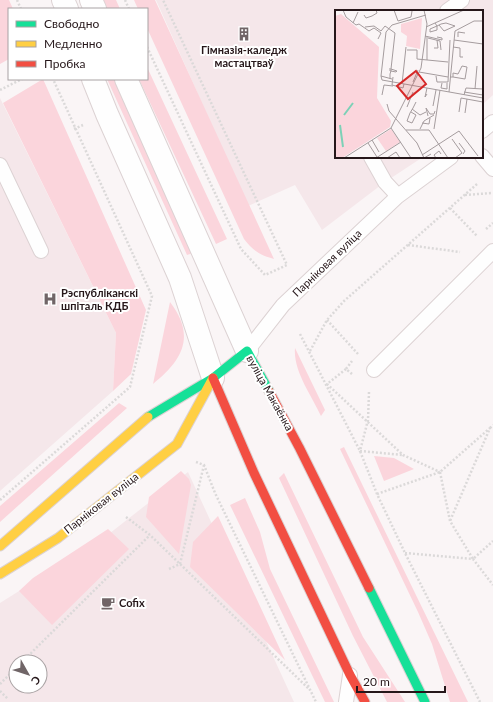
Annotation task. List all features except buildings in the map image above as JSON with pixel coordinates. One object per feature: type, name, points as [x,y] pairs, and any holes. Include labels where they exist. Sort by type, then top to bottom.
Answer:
[{"type":"street","points":[[93,80],[180,278],[213,378],[254,473],[350,675],[365,702]]},
{"type":"street","name":"вуліца Макаёнка","points":[[126,80],[247,351],[299,447],[425,702]]},
{"type":"street","name":"Парніковая вуліца","points":[[0,546],[151,414],[213,378],[247,351]]},
{"type":"street","name":"Парніковая вуліца","points":[[0,574],[58,538],[176,444],[213,378]]},
{"type":"lane","points":[[448,10],[462,0]]},
{"type":"lane","points":[[483,130],[493,122]]},
{"type":"lane","points":[[483,157],[493,169]]},
{"type":"lane","points":[[372,158],[385,182],[398,196]]},
{"type":"lane","name":"Парніковая вуліца","points":[[247,351],[283,305],[398,196],[450,158]]},
{"type":"lane","points":[[0,165],[42,252]]},
{"type":"lane","points":[[374,370],[493,251]]},
{"type":"lane","points":[[346,702],[350,675]]},
{"type":"path","points":[[148,49],[241,248],[265,275],[287,265],[163,0]]},
{"type":"path","points":[[0,90],[20,80]]},
{"type":"path","points":[[0,500],[130,387],[152,296],[53,80]]},
{"type":"path","points":[[310,351],[327,320],[344,301],[464,195],[482,181]]},
{"type":"path","points":[[464,195],[493,193]]},
{"type":"path","points":[[450,208],[478,237]]},
{"type":"path","points":[[473,242],[493,223]]},
{"type":"path","points":[[408,245],[462,252]]},
{"type":"path","points":[[300,334],[327,384],[360,451],[377,494],[405,553],[480,702]]},
{"type":"path","points":[[327,384],[346,369]]},
{"type":"path","points":[[327,384],[403,455],[440,472]]},
{"type":"path","points":[[377,494],[440,472],[493,425]]},
{"type":"path","points":[[450,521],[490,428]]},
{"type":"path","points":[[360,451],[403,455]]},
{"type":"path","points":[[190,460],[204,465],[215,493],[316,702]]},
{"type":"path","points":[[180,564],[204,465]]},
{"type":"path","points":[[440,472],[450,521],[474,559],[493,585]]},
{"type":"path","points":[[122,515],[150,535],[312,692]]},
{"type":"path","points":[[30,654],[150,535]]},
{"type":"path","points":[[405,553],[474,559],[493,541]]},
{"type":"path","points":[[169,569],[180,564]]},
{"type":"path","points":[[0,684],[8,676]]},
{"type":"path","points":[[0,691],[8,699]]},
{"type":"shaded area","points":[[0,0],[9,0],[13,8],[8,8],[8,60],[0,64]]},
{"type":"shaded area","points":[[102,0],[116,0],[120,8],[106,8]]},
{"type":"shaded area","points":[[134,0],[155,0],[274,259],[257,252],[244,239],[148,30],[148,8],[138,8]]},
{"type":"shaded area","points":[[156,0],[493,0],[493,95],[483,104],[483,10],[335,10],[335,158],[421,158],[385,182],[322,230],[295,185],[248,206]]},
{"type":"shaded area","points":[[148,69],[227,239],[216,244],[139,80],[148,80]]},
{"type":"shaded area","points":[[43,80],[146,310],[131,374],[113,391],[116,333],[3,103]]},
{"type":"shaded area","points":[[107,80],[116,80],[196,252],[187,255]]},
{"type":"shaded area","name":"Рэспубліканскі шпіталь КДБ","points":[[0,98],[116,333],[113,391],[0,491]]},
{"type":"shaded area","points":[[170,302],[178,314],[183,326],[184,337],[182,347],[172,366],[153,384]]},
{"type":"shaded area","points":[[295,348],[325,410],[321,416],[300,374],[295,357]]},
{"type":"shaded area","points":[[119,403],[127,408],[0,522],[0,506]]},
{"type":"shaded area","points":[[344,447],[468,702],[450,702],[432,644],[340,449]]},
{"type":"shaded area","points":[[374,456],[394,458],[414,469],[384,481]]},
{"type":"shaded area","points":[[181,471],[189,479],[191,485],[179,554],[146,517],[149,497]]},
{"type":"shaded area","points":[[188,472],[294,702],[0,702],[0,603],[105,537]]},
{"type":"shaded area","points":[[284,473],[363,637],[405,702],[387,702],[353,636],[279,478]]},
{"type":"shaded area","points":[[245,498],[260,532],[270,569],[334,702],[325,702],[230,505]]},
{"type":"shaded area","points":[[218,516],[285,660],[190,567],[193,542]]},
{"type":"shaded area","points":[[108,529],[129,549],[52,625],[19,591],[33,578]]},
{"type":"traffic: fast","points":[[148,417],[213,378],[247,351],[269,391]]},
{"type":"traffic: fast","points":[[369,588],[425,702]]},
{"type":"traffic: slow","points":[[0,574],[58,538],[177,444],[213,378]]},
{"type":"traffic: slow","points":[[0,546],[148,417]]},
{"type":"traffic: jam","points":[[213,378],[254,473],[350,675],[365,702]]},
{"type":"traffic: jam","points":[[269,391],[299,447],[369,588]]},
{"type":"place","name":"Гімназія-каледж мастацтваў","points":[[244,34]]},
{"type":"place","name":"Рэспубліканскі шпіталь КДБ","points":[[50,299]]},
{"type":"place","name":"Cofix","points":[[108,603]]}]
